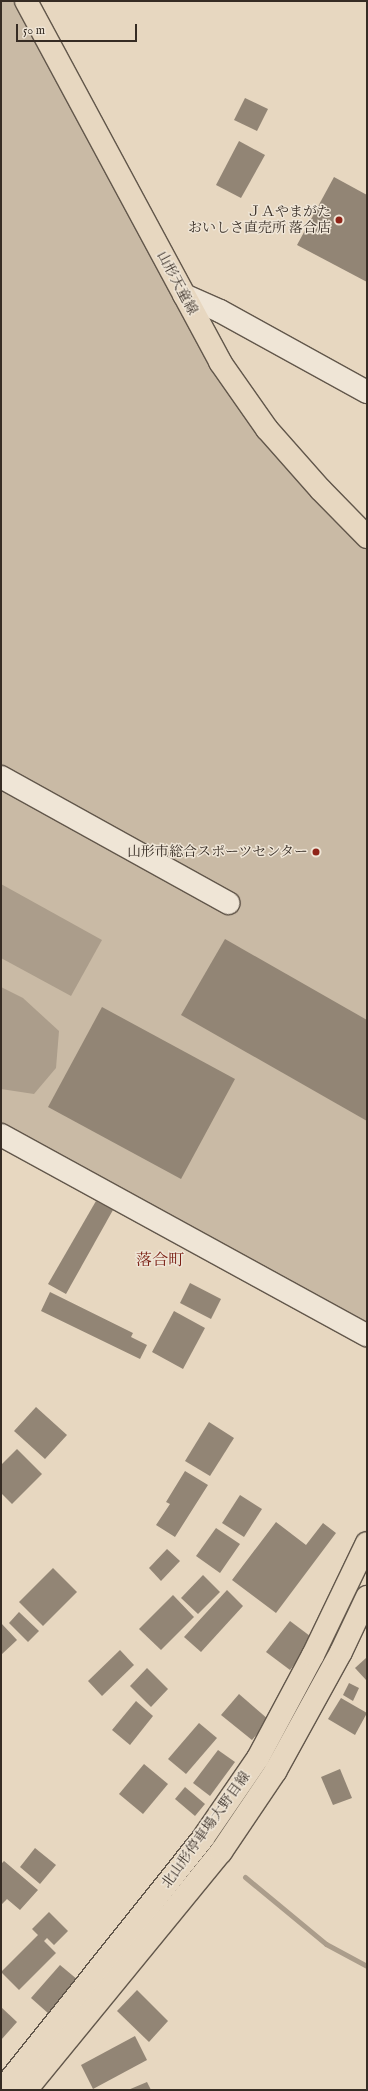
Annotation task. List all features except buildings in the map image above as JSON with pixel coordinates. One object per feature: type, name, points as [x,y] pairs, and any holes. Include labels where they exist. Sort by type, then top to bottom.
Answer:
[{"type":"main road","name":"山形天童線","points":[[26,1],[220,362],[267,429],[321,490],[367,537]]},
{"type":"main road","name":"北山形停車場大野目線","points":[[2,2090],[203,1838],[258,1758],[313,1655],[367,1543]]},
{"type":"main road","name":"北山形停車場大野目線","points":[[26,2090],[221,1852],[275,1772],[341,1652],[367,1597]]},
{"type":"street","points":[[184,295],[220,312],[367,392]]},
{"type":"street","points":[[1,777],[228,903]]},
{"type":"street","points":[[1,1135],[367,1335]]},
{"type":"shaded area","name":"山形市総合スポーツセンター","points":[[1,1],[12,1],[126,189],[220,362],[367,537],[367,1335],[1,1135]]},
{"type":"shaded area","points":[[1,884],[102,940],[71,996],[1,958]]},
{"type":"shaded area","points":[[1,987],[23,998],[59,1031],[56,1068],[34,1094],[1,1089]]},
{"type":"waterway","points":[[245,1877],[326,1944],[367,1966]]},
{"type":"place","name":"ＪＡやまがた おいしさ直売所 落合店","points":[[339,220]]},
{"type":"place","name":"山形市総合スポーツセンター","points":[[316,852]]},
{"type":"district","name":"落合町","points":[[160,1261]]}]
